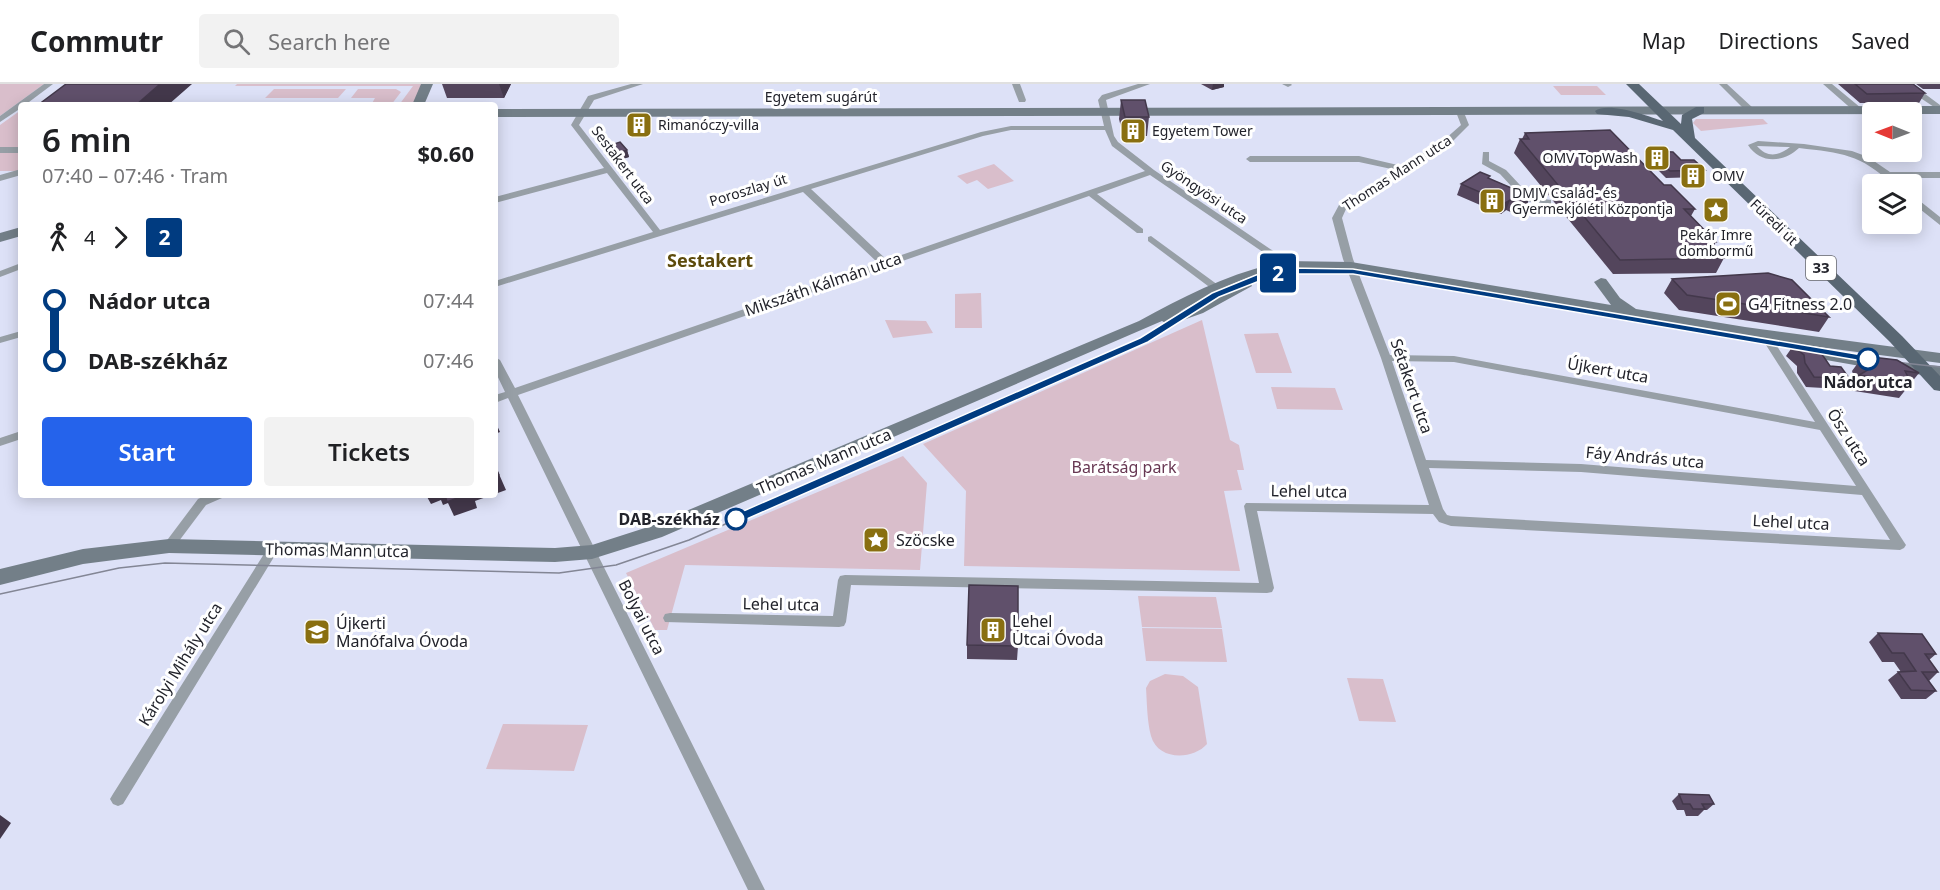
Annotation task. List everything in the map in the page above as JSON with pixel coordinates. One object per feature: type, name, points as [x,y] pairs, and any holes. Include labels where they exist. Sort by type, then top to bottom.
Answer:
[{"type":"main road","name":"Füredi út","points":[[1632,84],[1911,355],[1933,370],[1940,386]]},
{"type":"main road","points":[[1689,140],[1686,118],[1700,110]]},
{"type":"main road","points":[[1601,111],[1650,118],[1689,140]]},
{"type":"street","points":[[24,102],[49,84]]},
{"type":"street","points":[[419,102],[427,84]]},
{"type":"street","points":[[431,102],[436,84]]},
{"type":"street","points":[[584,113],[591,98],[639,84]]},
{"type":"street","points":[[1016,84],[1022,100]]},
{"type":"street","points":[[1108,128],[1102,105],[1105,97],[1146,84]]},
{"type":"street","points":[[1723,84],[1750,110]]},
{"type":"street","points":[[1827,84],[1858,110]]},
{"type":"street","points":[[1909,86],[1940,109]]},
{"type":"street","points":[[0,120],[18,107]]},
{"type":"street","name":"Egyetem sugárút","points":[[498,113],[1940,109]]},
{"type":"street","name":"Thomas Mann utca","points":[[1352,270],[1337,218],[1338,212],[1447,142],[1465,125],[1460,112]]},
{"type":"street","name":"Sestakert utca","points":[[584,113],[575,125],[658,233]]},
{"type":"street","name":"Poroszlay út","points":[[498,283],[981,134],[1011,128],[1108,128]]},
{"type":"street","name":"Gyöngyösi utca","points":[[1108,128],[1115,144],[1287,269]]},
{"type":"street","points":[[1796,146],[1861,156],[1886,174]]},
{"type":"street","points":[[0,150],[18,150]]},
{"type":"street","points":[[1486,154],[1485,162],[1503,172],[1528,199],[1548,202]]},
{"type":"street","points":[[1250,159],[1359,159],[1402,170]]},
{"type":"street","points":[[498,200],[608,170]]},
{"type":"street","name":"Mikszáth Kálmán utca","points":[[498,398],[1151,172]]},
{"type":"street","points":[[0,178],[18,173]]},
{"type":"street","points":[[1922,175],[1940,175]]},
{"type":"street","points":[[1929,175],[1940,184]]},
{"type":"street","points":[[805,189],[884,263]]},
{"type":"street","points":[[1090,193],[1140,231]]},
{"type":"street","points":[[1922,206],[1940,222]]},
{"type":"street","points":[[0,238],[18,232]]},
{"type":"street","points":[[1151,239],[1215,287]]},
{"type":"street","points":[[0,274],[18,267]]},
{"type":"street","points":[[1287,269],[1352,270],[1605,313],[1876,365],[1933,370]]},
{"type":"street","name":"Thomas Mann utca","points":[[169,546],[555,555],[592,552],[655,532],[1143,324],[1215,287],[1253,272],[1287,269]]},
{"type":"street","name":"Thomas Mann utca","points":[[1143,324],[1179,318],[1287,269]]},
{"type":"street","name":"Sétakert utca","points":[[1352,270],[1386,358],[1437,510]]},
{"type":"street","points":[[1601,282],[1615,302],[1634,314]]},
{"type":"street","points":[[1605,313],[1634,314],[1940,358]]},
{"type":"street","points":[[0,340],[18,335]]},
{"type":"street","name":"Ösz utca","points":[[1771,345],[1900,545]]},
{"type":"street","name":"Újkert utca","points":[[1386,358],[1454,359],[1823,426]]},
{"type":"street","name":"Bolyai utca","points":[[498,366],[592,552],[601,576],[757,890]]},
{"type":"street","points":[[0,442],[18,436]]},
{"type":"street","name":"Fáy András utca","points":[[1422,464],[1581,468],[1864,491]]},
{"type":"street","points":[[0,577],[83,555],[128,548],[169,546],[201,502],[211,498]]},
{"type":"street","name":"Lehel utca","points":[[670,618],[840,622],[845,580],[1267,588],[1250,506],[1437,510],[1443,519],[1451,521],[1900,545]]},
{"type":"street","name":"Károlyi Mihály utca","points":[[118,799],[273,549]]},
{"type":"green space","points":[[0,84],[44,84],[18,102],[0,116]]},
{"type":"green space","points":[[237,84],[425,84],[416,102],[401,102],[413,86],[235,86]]},
{"type":"green space","points":[[1553,86],[1597,86],[1606,95],[1561,95]]},
{"type":"green space","points":[[274,89],[346,89],[338,98],[265,98]]},
{"type":"green space","points":[[358,89],[396,89],[401,92],[393,102],[373,102],[375,98],[351,98]]},
{"type":"green space","points":[[18,112],[18,171],[0,171],[0,125]]},
{"type":"green space","points":[[1696,119],[1763,119],[1768,124],[1701,131],[1693,123]]},
{"type":"green space","points":[[994,164],[1014,181],[988,189],[977,180],[967,184],[957,176]]},
{"type":"green space","points":[[981,293],[982,328],[955,328],[955,294]]},
{"type":"green space","points":[[885,320],[926,321],[933,333],[893,338]]},
{"type":"green space","name":"Barátság park","points":[[1202,320],[1230,440],[1239,445],[1244,470],[1237,470],[1242,490],[1224,491],[1240,571],[964,566],[966,491],[923,444]]},
{"type":"green space","points":[[1278,333],[1292,373],[1256,373],[1244,334]]},
{"type":"green space","points":[[1271,387],[1335,388],[1343,410],[1277,409]]},
{"type":"green space","points":[[903,456],[927,483],[920,570],[685,565],[667,630],[655,630],[626,573]]},
{"type":"green space","points":[[1138,596],[1216,597],[1222,628],[1142,627]]},
{"type":"green space","points":[[1142,628],[1222,629],[1227,662],[1146,661]]},
{"type":"green space","points":[[1165,674],[1183,676],[1198,687],[1207,744],[1193,753],[1168,754],[1155,744],[1151,736],[1146,688],[1150,681]]},
{"type":"green space","points":[[1347,678],[1383,679],[1396,722],[1359,721]]},
{"type":"green space","points":[[503,724],[588,725],[574,771],[486,769]]},
{"type":"building","points":[[66,84],[160,84],[139,102],[42,102]]},
{"type":"building","points":[[1855,84],[1913,84],[1925,93],[1867,94]]},
{"type":"building","points":[[1121,100],[1145,100],[1149,117],[1125,117]]},
{"type":"building","points":[[1610,130],[1664,185],[1671,185],[1695,209],[1684,209],[1716,242],[1710,243],[1724,258],[1620,260],[1520,139],[1529,139],[1525,133]]},
{"type":"building","points":[[620,142],[627,150],[618,153],[611,145]]},
{"type":"building","points":[[1649,151],[1673,152],[1681,160],[1694,160],[1705,170],[1670,171]]},
{"type":"building","points":[[1480,172],[1490,176],[1488,178],[1530,196],[1519,204],[1510,200],[1505,203],[1461,184]]},
{"type":"building","points":[[1768,273],[1792,280],[1829,317],[1687,295],[1672,279]]},
{"type":"building","points":[[1793,346],[1819,350],[1830,366],[1841,367],[1849,378],[1814,377],[1805,363],[1804,355]]},
{"type":"building","points":[[1863,356],[1897,360],[1919,373],[1905,371],[1911,383],[1859,375],[1868,370]]},
{"type":"building","points":[[446,498],[457,498],[447,502]]},
{"type":"building","name":"Lehel Utcai Óvoda","points":[[969,585],[1018,586],[1018,646],[967,645]]},
{"type":"building","points":[[1878,633],[1922,634],[1936,654],[1925,654],[1938,672],[1922,672],[1936,691],[1911,690],[1898,672],[1916,671],[1904,653],[1892,653]]},
{"type":"building","points":[[1679,794],[1709,795],[1714,804],[1702,804],[1705,809],[1693,809],[1690,804],[1683,804]]},
{"type":"tram line","name":"2","points":[[736,519],[1144,340],[1161,331],[1198,304],[1216,295],[1269,274],[1288,271],[1325,269],[1353,272],[1868,359]]},
{"type":"tram line","points":[[0,594],[119,568],[165,563],[559,573],[616,565],[689,540],[1136,344],[1197,305],[1234,287],[1292,272],[1353,272],[1868,359],[1940,367]]},
{"type":"place","name":"Rimanóczy-villa","points":[[639,125]]},
{"type":"place","name":"Egyetem Tower","points":[[1133,131]]},
{"type":"place","name":"OMV TopWash","points":[[1657,158]]},
{"type":"place","name":"OMV","points":[[1693,176]]},
{"type":"place","name":"DMJV Család- és Gyermekjóléti Központja","points":[[1492,201]]},
{"type":"place","name":"Pekár Imre dombormű","points":[[1716,210]]},
{"type":"place","name":"G4 Fitness 2.0","points":[[1728,304]]},
{"type":"place","name":"Nádor utca","points":[[1868,359]]},
{"type":"place","name":"DAB-székház","points":[[736,519]]},
{"type":"place","name":"Szöcske","points":[[876,540]]},
{"type":"place","name":"Lehel Utcai Óvoda","points":[[993,630]]},
{"type":"place","name":"Újkerti Manófalva Óvoda","points":[[317,632]]},
{"type":"district","name":"Sestakert","points":[[710,261]]}]
